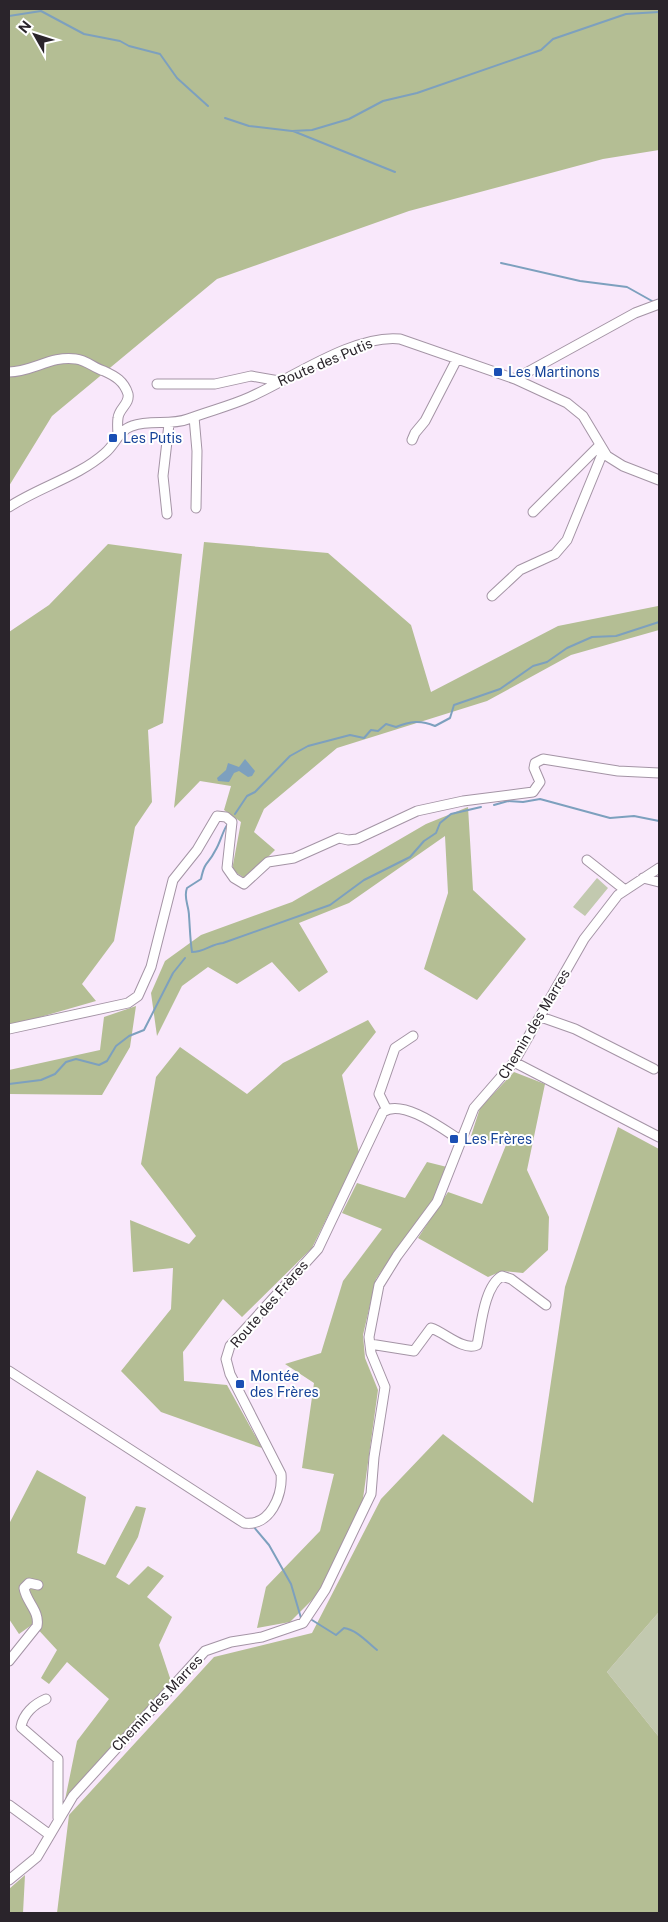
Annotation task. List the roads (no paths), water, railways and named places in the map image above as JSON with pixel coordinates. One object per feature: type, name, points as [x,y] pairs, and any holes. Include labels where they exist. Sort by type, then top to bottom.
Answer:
[{"type":"street","points":[[515,379],[635,314],[659,304]]},
{"type":"street","name":"Route des Putis","points":[[9,507],[22,498],[91,463],[106,452],[124,430],[132,425],[169,424],[194,417],[251,397],[280,381],[362,344],[388,338],[400,339],[515,379],[578,410],[601,449],[614,461],[659,480]]},
{"type":"street","points":[[9,372],[20,372],[50,361],[67,358],[86,361],[116,376],[124,385],[128,395],[127,403],[118,418],[118,437]]},
{"type":"street","points":[[412,440],[415,432],[425,421],[457,359]]},
{"type":"street","points":[[157,384],[215,384],[251,376],[280,381]]},
{"type":"street","points":[[194,417],[197,451],[196,508]]},
{"type":"street","points":[[167,514],[163,476],[169,424]]},
{"type":"street","points":[[533,512],[601,449]]},
{"type":"street","points":[[492,596],[520,570],[555,554],[567,540],[601,449]]},
{"type":"street","points":[[9,1029],[128,1003],[138,996],[151,967],[169,888],[200,845],[217,816],[226,817],[232,822],[227,868],[234,878],[244,884],[268,862],[294,858],[339,838],[357,839],[408,814],[463,801],[532,792],[540,782],[534,768],[535,763],[543,759],[618,771],[659,773]]},
{"type":"street","points":[[587,860],[625,890]]},
{"type":"street","name":"Chemin des Marres","points":[[9,1880],[37,1857],[58,1818],[103,1762],[166,1696],[172,1686],[205,1650],[231,1642],[262,1637],[303,1623],[325,1590],[372,1494],[374,1457],[385,1387],[369,1337],[379,1285],[397,1256],[436,1202],[474,1108],[497,1084],[514,1062],[541,1018],[584,939],[625,890],[659,868]]},
{"type":"street","points":[[643,878],[659,882]]},
{"type":"street","points":[[541,1018],[575,1029],[654,1069]]},
{"type":"street","points":[[413,1036],[393,1052],[379,1094],[387,1110],[402,1108],[435,1124],[460,1140]]},
{"type":"street","points":[[514,1062],[659,1137]]},
{"type":"street","name":"Route des Frères","points":[[9,1371],[244,1523],[252,1524],[259,1522],[267,1516],[278,1498],[282,1486],[281,1474],[230,1374],[227,1365],[228,1352],[230,1346],[318,1249],[384,1112],[387,1110]]},
{"type":"street","points":[[370,1344],[414,1351],[431,1328],[444,1333],[467,1347],[476,1345],[490,1291],[497,1279],[502,1276],[511,1279],[546,1305]]},
{"type":"street","points":[[9,1661],[37,1626],[38,1619],[24,1588],[29,1583],[38,1585]]},
{"type":"street","points":[[46,1699],[32,1706],[21,1727],[58,1759],[58,1818]]},
{"type":"street","points":[[9,1805],[50,1835]]},
{"type":"water","points":[[245,759],[255,771],[252,776],[248,777],[239,771],[234,773],[229,782],[218,781],[217,778],[226,770],[228,763],[239,767]]},
{"type":"waterway","points":[[9,16],[41,11],[84,34],[120,41],[129,46],[160,54],[177,78],[208,106]]},
{"type":"waterway","points":[[225,118],[249,126],[292,131],[312,130],[349,119],[383,101],[417,93],[541,50],[553,39],[626,14],[659,12]]},
{"type":"waterway","points":[[293,131],[395,172]]},
{"type":"waterway","points":[[501,263],[580,281],[627,287],[652,301]]},
{"type":"waterway","points":[[235,814],[247,796],[255,792],[290,756],[308,746],[350,735],[364,738],[371,730],[378,731],[386,724],[396,727],[406,723],[420,722],[435,726],[450,718],[454,705],[500,689],[533,666],[547,662],[567,648],[592,637],[616,636],[659,622]]},
{"type":"waterway","points":[[494,805],[508,801],[523,802],[540,799],[610,818],[634,816],[659,821]]},
{"type":"waterway","points":[[229,822],[217,848],[205,865],[201,879],[187,888],[186,898],[192,952],[200,951],[330,905],[364,880],[410,857],[424,841],[436,833],[440,823],[451,814],[481,807]]},
{"type":"waterway","points":[[9,1084],[41,1080],[55,1074],[66,1062],[76,1059],[99,1065],[107,1061],[116,1046],[129,1036],[144,1030],[173,973],[185,958]]},
{"type":"waterway","points":[[253,1526],[269,1545],[291,1584],[301,1618]]},
{"type":"waterway","points":[[312,1620],[336,1635],[344,1628],[349,1629],[377,1650]]},
{"type":"place","name":"Les Martinons","points":[[498,372]]},
{"type":"place","name":"Les Putis","points":[[113,438]]},
{"type":"place","name":"Les Frères","points":[[454,1139]]},
{"type":"place","name":"Montée des Frères","points":[[240,1384]]}]
